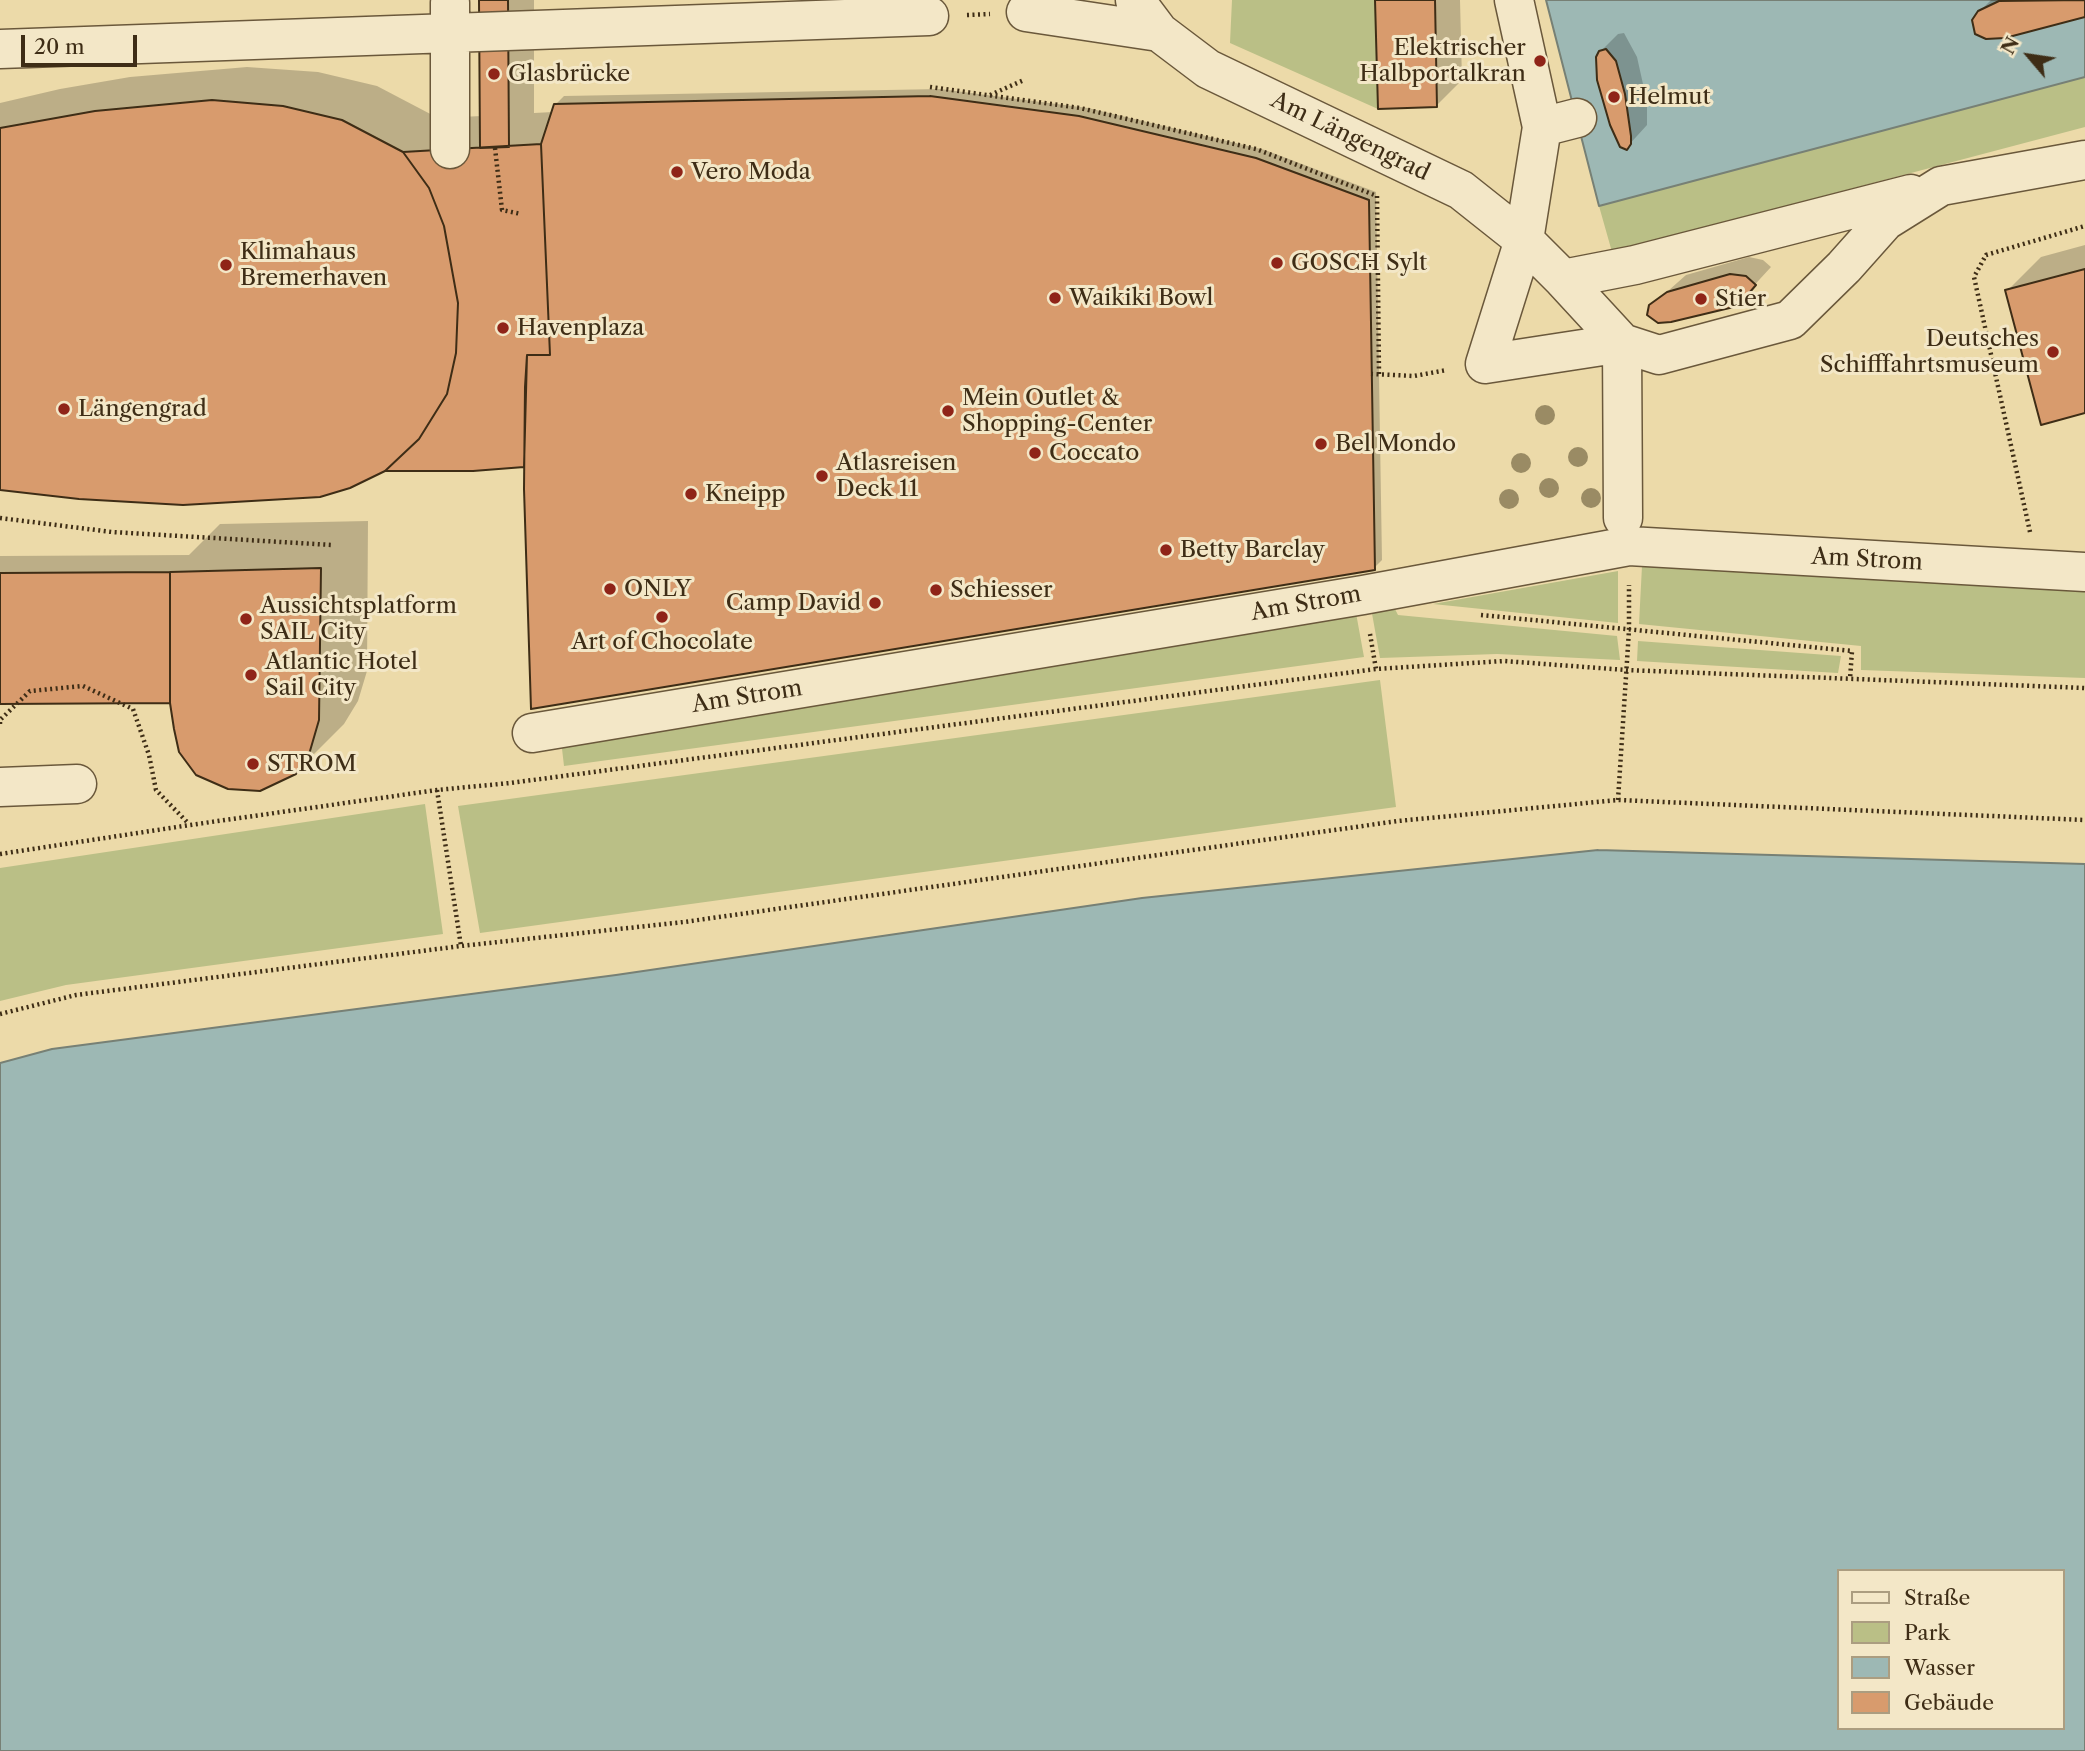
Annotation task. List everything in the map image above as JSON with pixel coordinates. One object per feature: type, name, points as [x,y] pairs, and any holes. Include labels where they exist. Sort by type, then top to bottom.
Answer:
[{"type":"street","name":"Am Längengrad","points":[[1135,0],[1159,32],[1208,69],[1461,190],[1524,240],[1622,343]]},
{"type":"street","points":[[1514,0],[1559,122],[1485,364],[1622,343],[1659,355],[1790,320],[1844,267],[1885,221],[1941,186]]},
{"type":"street","points":[[1026,12],[1159,32]]},
{"type":"street","points":[[0,49],[450,18],[929,16]]},
{"type":"street","points":[[450,18],[450,149]]},
{"type":"street","points":[[1563,279],[1635,265],[1941,186],[2085,160]]},
{"type":"street","points":[[1622,343],[1626,532]]},
{"type":"street","name":"Am Strom","points":[[532,733],[1363,595],[1626,532],[2085,572]]},
{"type":"street","points":[[0,787],[77,784]]},
{"type":"path","points":[[929,16],[1026,12]]},
{"type":"path","points":[[989,95],[1024,80]]},
{"type":"path","points":[[930,87],[1080,108],[1255,149],[1377,196],[1378,374]]},
{"type":"path","points":[[495,148],[502,210],[521,214]]},
{"type":"path","points":[[2039,570],[1974,277],[1986,255],[2085,226]]},
{"type":"path","points":[[1371,374],[1414,376]]},
{"type":"path","points":[[0,518],[112,532],[332,545]]},
{"type":"path","points":[[1618,800],[1629,630],[1626,532]]},
{"type":"path","points":[[1469,614],[1852,651],[1850,679]]},
{"type":"path","points":[[0,854],[437,790],[510,783],[1376,669],[1504,661],[1626,670],[2085,688]]},
{"type":"path","points":[[0,724],[0,720],[30,691],[83,686],[133,709],[149,755],[156,790],[190,825]]},
{"type":"path","points":[[437,790],[461,946]]},
{"type":"path","points":[[0,1014],[76,995],[461,946],[684,922],[1398,821],[1618,800],[2085,820]]},
{"type":"green space","points":[[1232,0],[1375,0],[1378,109],[1230,43]]},
{"type":"green space","points":[[2085,77],[2085,127],[1612,252],[1599,206]]},
{"type":"green space","points":[[1642,566],[2085,586],[2085,678],[1861,670],[1861,646],[1639,624]]},
{"type":"green space","points":[[1618,571],[1618,623],[1433,604]]},
{"type":"green space","points":[[1392,603],[1398,615],[1617,636],[1620,660],[1497,654],[1380,658],[1371,608]]},
{"type":"green space","points":[[1356,613],[1364,657],[564,766],[561,740]]},
{"type":"green space","points":[[1638,641],[1841,656],[1838,673],[1637,661]]},
{"type":"green space","points":[[1380,680],[1396,807],[480,933],[458,806]]},
{"type":"green space","points":[[425,804],[443,934],[66,985],[0,1001],[0,868]]},
{"type":"water","points":[[1546,0],[2085,0],[2085,77],[1599,206]]},
{"type":"water","points":[[1598,850],[2085,864],[2085,1751],[0,1751],[0,1063],[52,1049],[616,975],[1142,898]]},
{"type":"building","name":"Glasbrücke","points":[[479,0],[508,0],[509,147],[480,148]]},
{"type":"building","points":[[1375,0],[1435,0],[1437,107],[1378,109]]},
{"type":"building","points":[[2085,0],[2085,17],[2005,38],[1986,39],[1975,34],[1972,20],[1978,11],[1999,1]]},
{"type":"building","name":"Helmut","points":[[1606,49],[1616,61],[1625,94],[1631,136],[1631,144],[1627,150],[1620,147],[1610,125],[1597,80],[1596,57],[1599,51]]},
{"type":"building","name":"Mein Outlet & Shopping-Center","points":[[930,96],[1079,116],[1256,158],[1369,200],[1375,570],[531,709],[524,489],[525,387],[527,355],[550,355],[541,144],[554,104]]},
{"type":"building","name":"Klimahaus Bremerhaven","points":[[212,100],[283,106],[342,120],[403,152],[429,188],[444,226],[458,303],[456,353],[447,394],[419,439],[385,471],[350,488],[320,497],[183,505],[79,499],[0,490],[0,128],[95,111]]},
{"type":"building","name":"Havenplaza","points":[[541,144],[550,355],[527,355],[524,467],[473,471],[385,471],[419,439],[447,394],[456,353],[458,303],[444,226],[429,188],[403,152]]},
{"type":"building","name":"Deutsches Schifffahrtsmuseum","points":[[2085,269],[2085,413],[2041,425],[2005,290]]},
{"type":"building","name":"Stier","points":[[1730,274],[1746,276],[1756,285],[1738,306],[1671,322],[1658,323],[1647,315],[1649,305],[1667,292]]},
{"type":"building","points":[[321,568],[319,720],[310,751],[296,774],[260,791],[228,789],[196,775],[179,752],[170,703],[170,572]]},
{"type":"building","points":[[170,572],[170,703],[0,704],[0,573]]},
{"type":"place","name":"Elektrischer Halbportalkran","points":[[1540,61]]},
{"type":"place","name":"Glasbrücke","points":[[494,74]]},
{"type":"place","name":"Helmut","points":[[1614,97]]},
{"type":"place","name":"Vero Moda","points":[[677,172]]},
{"type":"place","name":"GOSCH Sylt","points":[[1277,263]]},
{"type":"place","name":"Klimahaus Bremerhaven","points":[[226,265]]},
{"type":"place","name":"Waikiki Bowl","points":[[1055,298]]},
{"type":"place","name":"Stier","points":[[1701,299]]},
{"type":"place","name":"Havenplaza","points":[[503,328]]},
{"type":"place","name":"Deutsches Schifffahrtsmuseum","points":[[2053,352]]},
{"type":"place","name":"Längengrad","points":[[64,409]]},
{"type":"place","name":"Mein Outlet & Shopping-Center","points":[[948,411]]},
{"type":"place","name":"Bel Mondo","points":[[1321,444]]},
{"type":"place","name":"Coccato","points":[[1035,453]]},
{"type":"place","name":"Atlasreisen Deck 11","points":[[822,476]]},
{"type":"place","name":"Kneipp","points":[[691,494]]},
{"type":"place","name":"Betty Barclay","points":[[1166,550]]},
{"type":"place","name":"ONLY","points":[[610,589]]},
{"type":"place","name":"Schiesser","points":[[936,590]]},
{"type":"place","name":"Camp David","points":[[875,603]]},
{"type":"place","name":"Art of Chocolate","points":[[662,617]]},
{"type":"place","name":"Aussichtsplatform SAIL City","points":[[246,619]]},
{"type":"place","name":"Atlantic Hotel Sail City","points":[[251,675]]},
{"type":"place","name":"STROM","points":[[253,764]]}]
